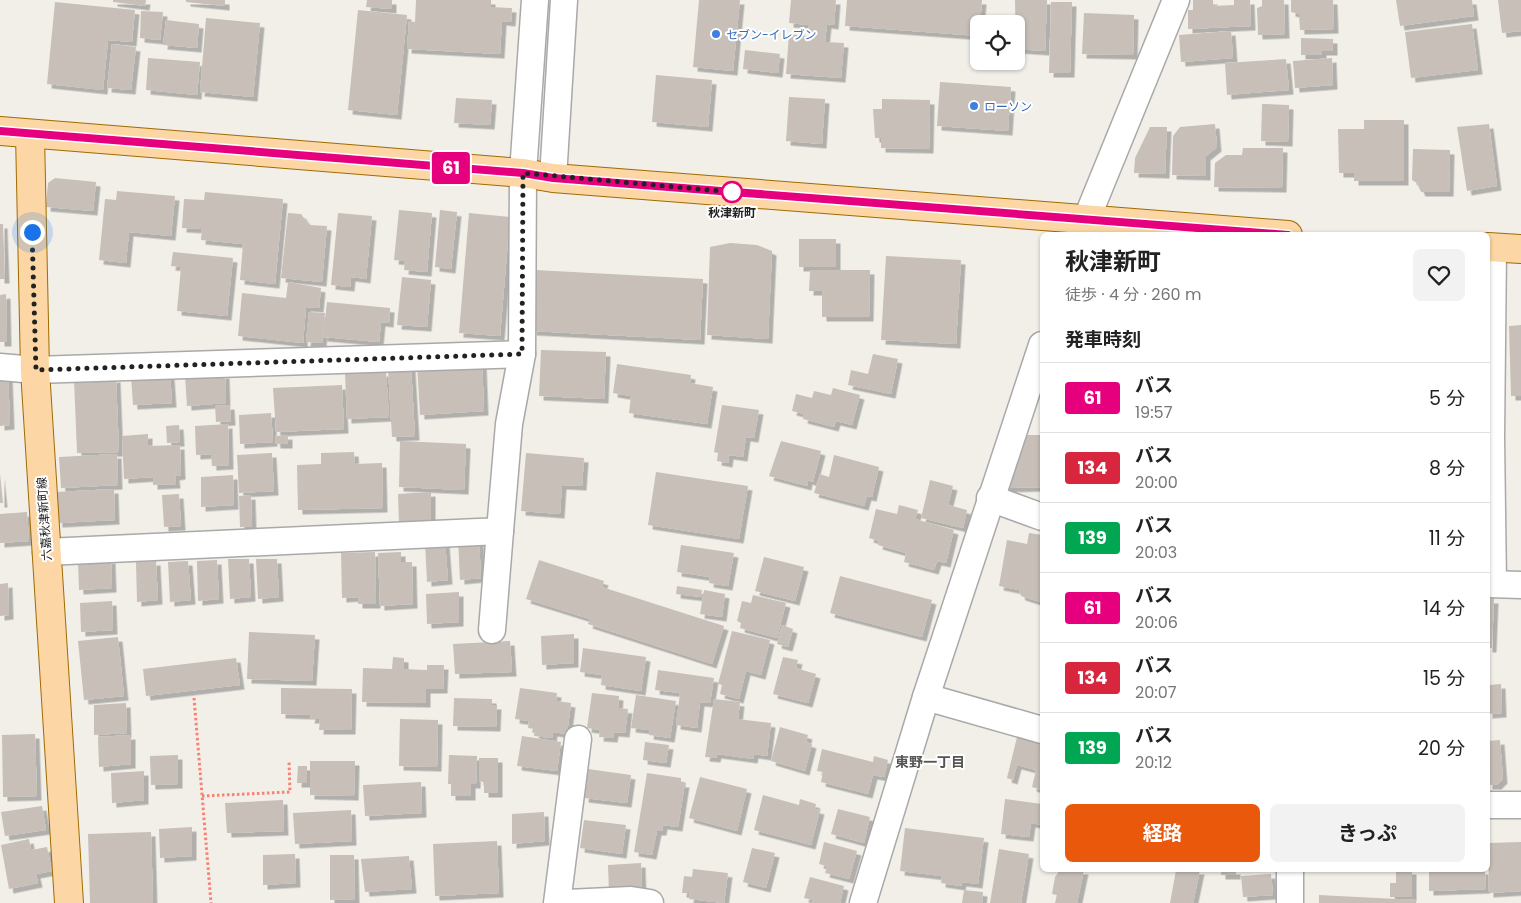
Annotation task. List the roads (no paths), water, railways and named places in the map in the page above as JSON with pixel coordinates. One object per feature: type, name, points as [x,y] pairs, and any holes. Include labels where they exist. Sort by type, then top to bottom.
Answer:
[{"type":"main road","points":[[0,131],[523,173],[553,178],[1083,227],[1211,232]]},
{"type":"main road","name":"六嘉秋津新町線","points":[[30,134],[36,370],[69,903]]},
{"type":"main road","points":[[1490,248],[1521,249]]},
{"type":"street","points":[[492,630],[509,424],[522,354],[523,173],[535,0]]},
{"type":"street","points":[[553,178],[564,0]]},
{"type":"street","points":[[1083,227],[1176,0]]},
{"type":"street","points":[[0,367],[36,370],[522,354]]},
{"type":"street","points":[[863,903],[926,697],[990,498],[1032,407],[1040,357]]},
{"type":"street","points":[[990,498],[1040,517]]},
{"type":"street","points":[[46,552],[500,532]]},
{"type":"street","points":[[1490,584],[1521,585]]},
{"type":"street","points":[[926,697],[1040,729]]},
{"type":"street","points":[[557,903],[578,739]]},
{"type":"street","points":[[1490,804],[1521,805]]},
{"type":"street","points":[[1290,872],[1290,903]]},
{"type":"street","points":[[566,903],[631,900],[650,903]]},
{"type":"place","name":"セブン-イレブン","points":[[716,34]]},
{"type":"place","name":"ローソン","points":[[974,106]]},
{"type":"place","name":"秋津新町","points":[[732,192]]},
{"type":"district","name":"東野一丁目","points":[[930,762]]}]
